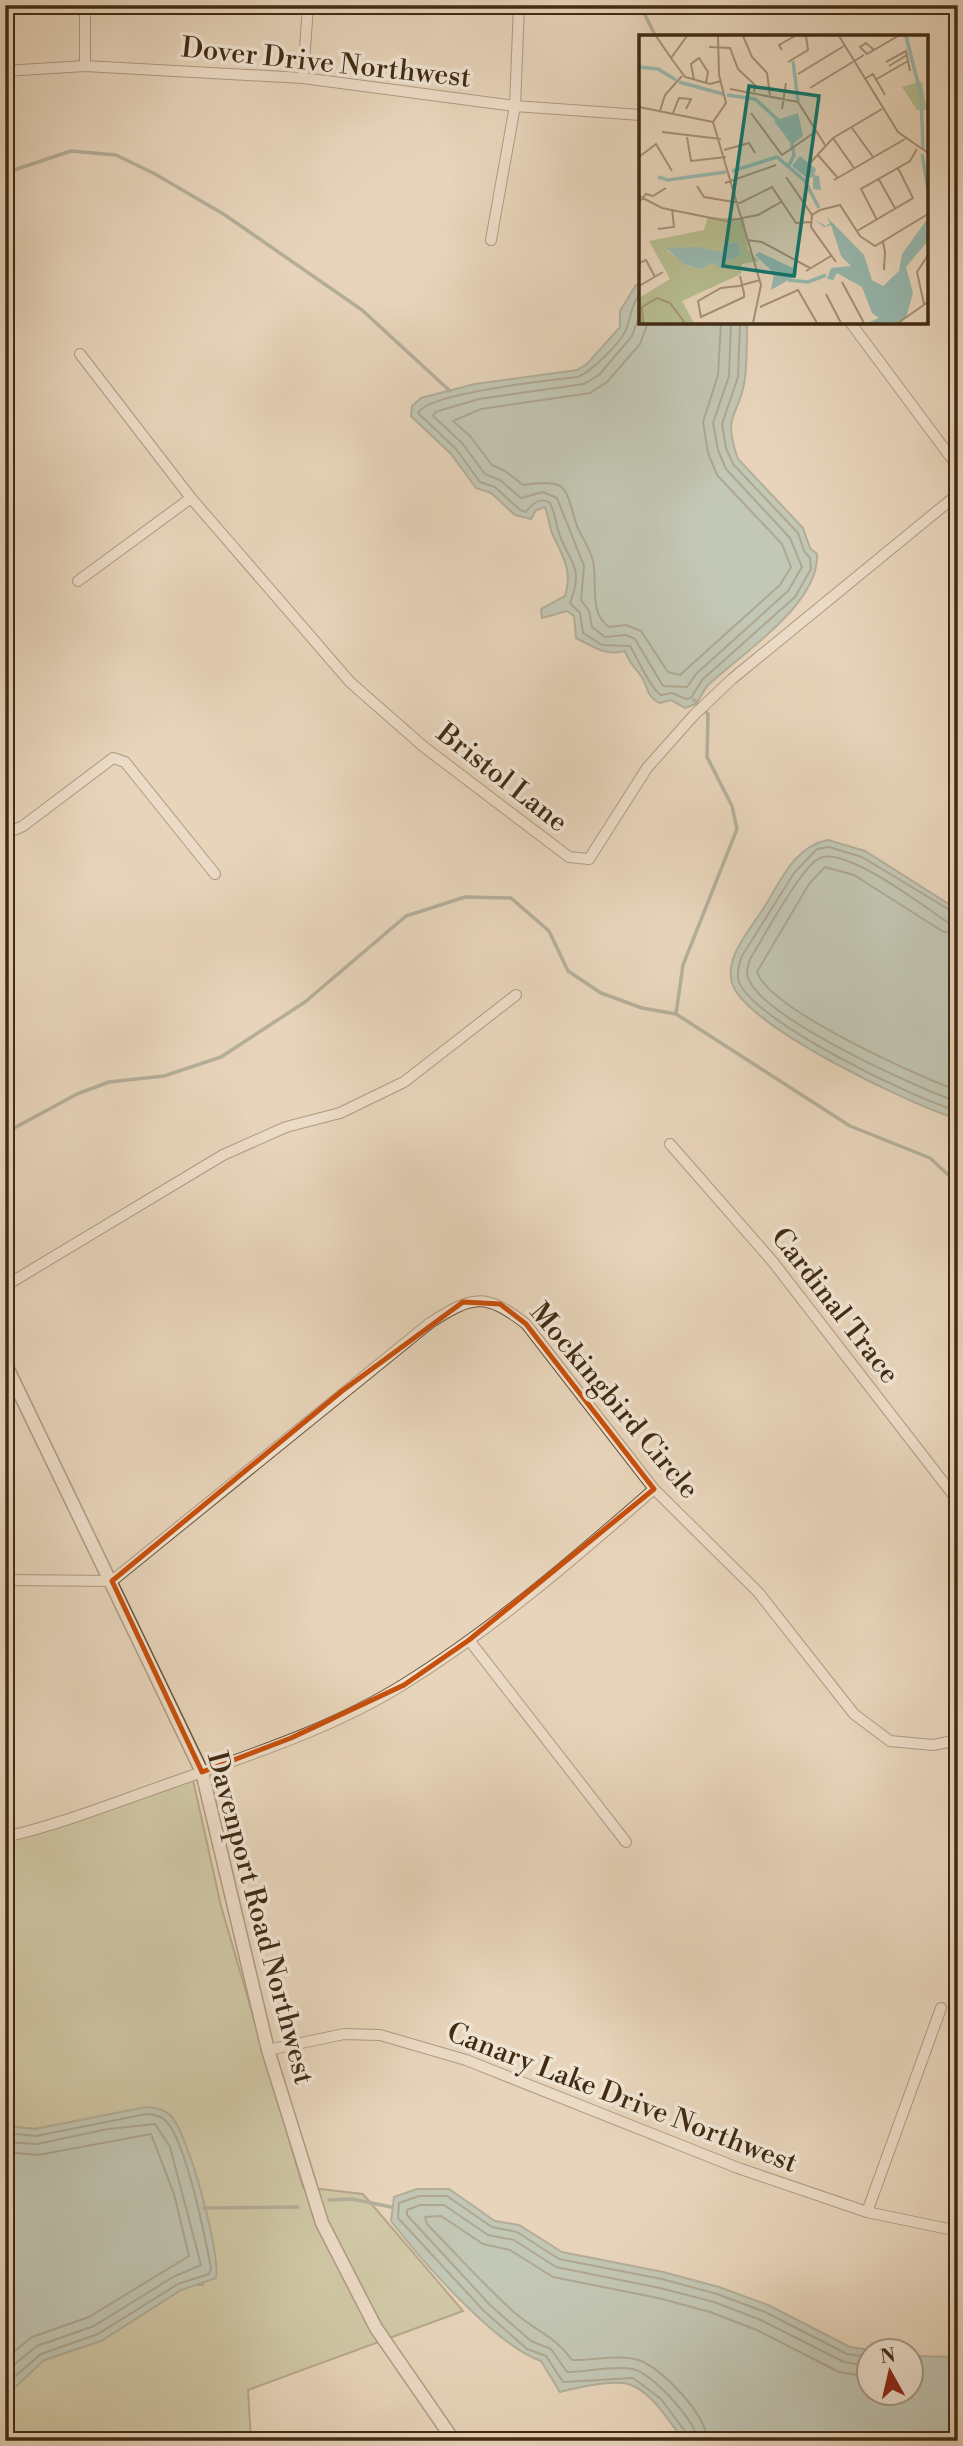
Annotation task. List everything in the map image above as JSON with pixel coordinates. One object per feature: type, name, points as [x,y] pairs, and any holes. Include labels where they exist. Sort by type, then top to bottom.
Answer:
[{"type":"street","points":[[85,5],[85,66]]},
{"type":"street","points":[[303,78],[309,5]]},
{"type":"street","points":[[491,240],[514,106],[519,5]]},
{"type":"street","name":"Dover Drive Northwest","points":[[5,71],[85,66],[303,78],[514,106],[639,115]]},
{"type":"street","points":[[851,324],[958,467]]},
{"type":"street","points":[[78,581],[191,498],[80,354]]},
{"type":"street","name":"Bristol Lane","points":[[191,498],[350,682],[424,747],[504,805],[565,856],[589,859],[647,768],[711,698],[958,494]]},
{"type":"street","points":[[5,834],[23,826],[113,758],[125,762],[215,874]]},
{"type":"street","points":[[5,1286],[223,1155],[286,1127],[340,1113],[404,1082],[516,995]]},
{"type":"street","name":"Cardinal Trace","points":[[670,1144],[773,1262],[958,1501]]},
{"type":"street","name":"Mockingbird Circle","points":[[112,1581],[342,1391],[430,1323],[463,1302],[500,1304],[526,1324],[654,1489],[758,1592],[854,1714],[890,1741],[933,1745],[958,1740]]},
{"type":"street","name":"Davenport Road Northwest","points":[[5,1363],[202,1772],[268,2050],[312,2199],[344,2270],[392,2354],[454,2441]]},
{"type":"street","points":[[5,1837],[43,1828],[202,1772],[369,1704],[404,1685],[550,1579],[654,1489]]},
{"type":"street","points":[[5,1580],[112,1581]]},
{"type":"street","points":[[469,1640],[626,1842]]},
{"type":"street","points":[[867,2212],[941,2008]]},
{"type":"street","name":"Canary Lake Drive Northwest","points":[[268,2050],[344,2034],[380,2035],[466,2060],[738,2168],[867,2212],[958,2231]]},
{"type":"highlighted area","points":[[463,1302],[500,1304],[526,1324],[654,1489],[469,1640],[404,1685],[291,1738],[202,1772],[112,1581],[342,1391]]},
{"type":"green space","points":[[193,1780],[221,1906],[303,2187],[363,2194],[463,2311],[248,2390],[251,2441],[5,2441],[5,2397],[17,2382],[44,2360],[101,2341],[181,2290],[192,2285],[203,2285],[213,2243],[184,2141],[58,2125],[35,2129],[5,2126],[5,1834]]},
{"type":"water","points":[[636,285],[639,285],[639,324],[747,324],[743,391],[731,423],[733,443],[738,459],[803,528],[810,548],[817,554],[815,573],[806,591],[792,609],[776,627],[707,686],[696,704],[685,708],[671,700],[660,703],[652,697],[625,651],[605,651],[576,638],[574,616],[567,611],[542,618],[541,609],[565,596],[568,579],[566,564],[545,507],[536,510],[531,519],[515,515],[491,493],[476,488],[451,454],[411,416],[412,406],[421,398],[475,384],[577,370],[587,364],[620,327],[620,311]]},
{"type":"water","points":[[828,840],[865,851],[958,910],[958,1119],[870,1082],[797,1042],[766,1021],[744,1001],[732,983],[735,953],[783,875],[806,849]]},
{"type":"water","points":[[146,2107],[160,2109],[171,2116],[186,2145],[202,2194],[213,2245],[216,2278],[181,2290],[101,2341],[44,2360],[5,2397],[5,2126],[35,2129]]},
{"type":"water","points":[[417,2189],[449,2189],[495,2221],[519,2225],[562,2252],[663,2272],[719,2287],[768,2305],[855,2348],[855,2408],[925,2408],[925,2356],[958,2357],[958,2441],[684,2441],[654,2402],[631,2385],[606,2384],[560,2392],[541,2361],[523,2352],[481,2320],[421,2258],[391,2221],[394,2197]]},
{"type":"waterway","points":[[640,5],[655,35]]},
{"type":"waterway","points":[[5,173],[71,151],[116,155],[155,174],[225,215],[362,310],[450,391]]},
{"type":"waterway","points":[[676,1014],[683,965],[737,829],[732,806],[707,757],[708,714],[694,700]]},
{"type":"waterway","points":[[5,1133],[77,1094],[109,1082],[164,1076],[221,1057],[305,1002],[406,916],[465,897],[511,898],[549,931],[568,971],[601,993],[642,1008],[676,1014],[850,1126],[930,1158],[958,1184]]},
{"type":"waterway","points":[[329,2200],[352,2199],[391,2207]]},
{"type":"waterway","points":[[204,2208],[298,2207]]}]
